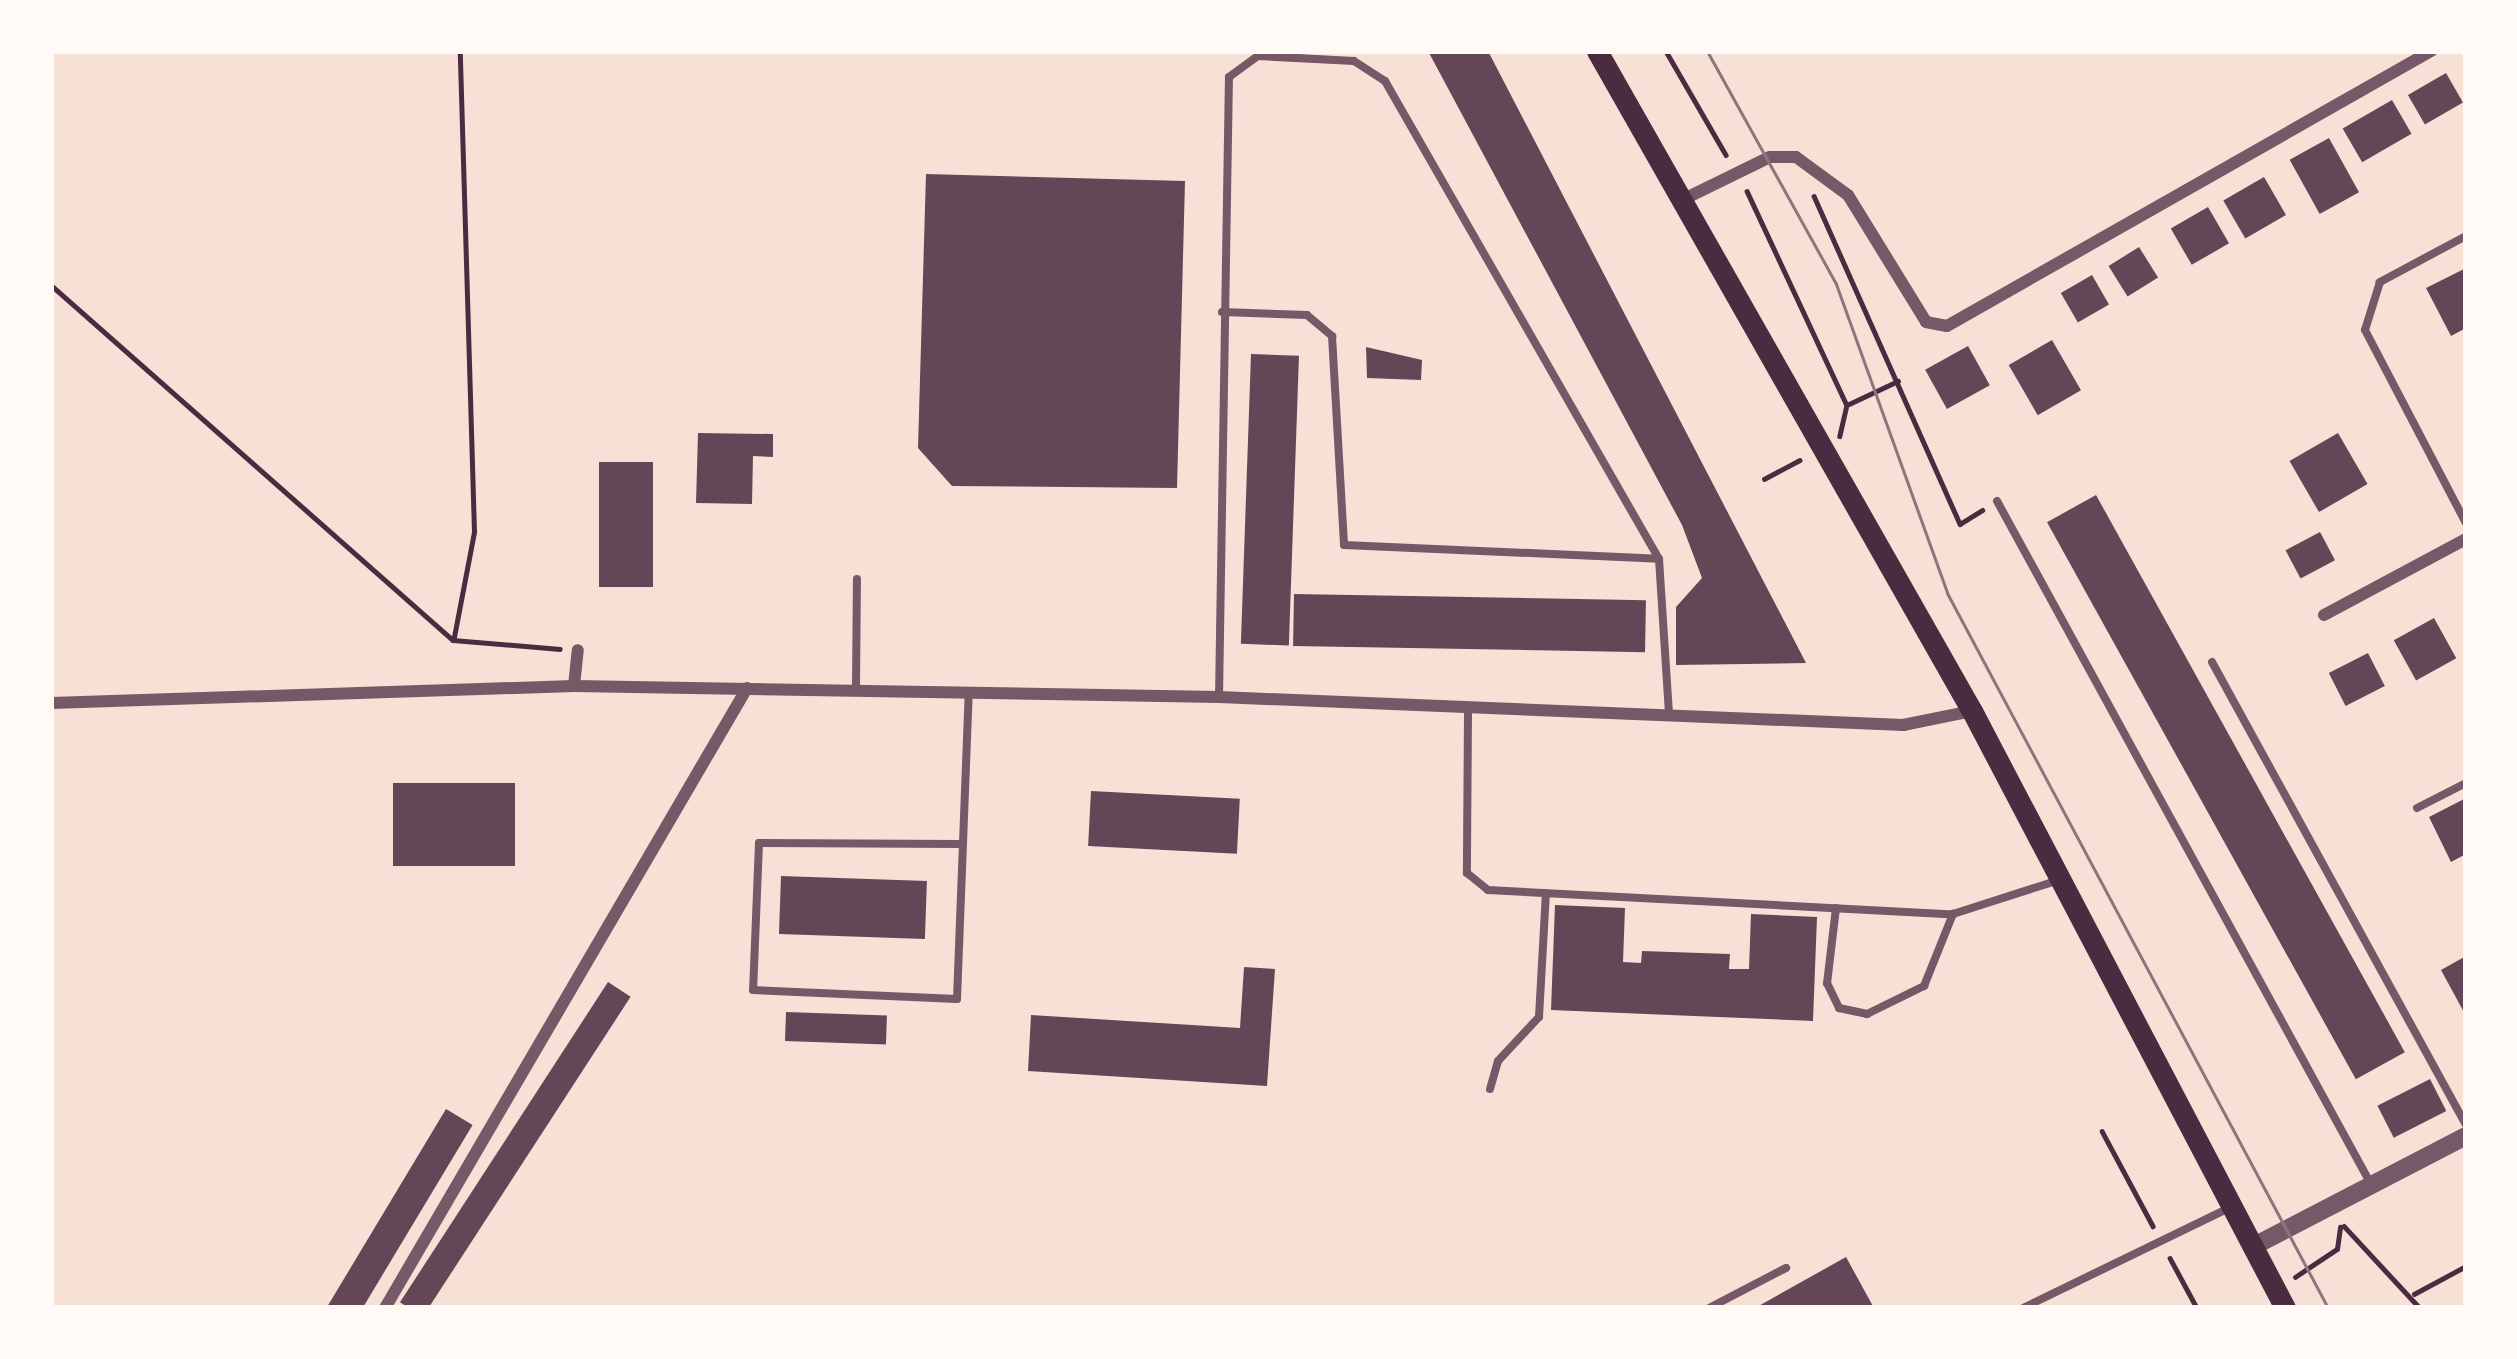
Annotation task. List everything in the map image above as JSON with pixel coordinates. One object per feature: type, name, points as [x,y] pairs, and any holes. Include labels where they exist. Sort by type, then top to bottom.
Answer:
[{"type":"main road","points":[[1598,51],[1817,450],[1972,710],[2285,1308]]},
{"type":"street","points":[[1678,202],[1736,173],[1796,157],[1848,194],[1926,322],[1947,326],[2431,51]]},
{"type":"street","points":[[2324,615],[2466,538]]},
{"type":"street","points":[[574,686],[578,650]]},
{"type":"street","points":[[51,703],[574,686],[1219,697],[1468,713],[1903,725],[1972,710]]},
{"type":"street","points":[[385,1308],[747,688]]},
{"type":"street","points":[[2252,1247],[2466,1136]]},
{"type":"lane","points":[[1219,697],[1228,77],[1258,56],[1369,67],[1659,559],[1669,718]]},
{"type":"lane","points":[[2466,236],[2380,282],[2365,330],[2466,523]]},
{"type":"lane","points":[[1222,312],[1307,315],[1332,336],[1344,544],[1659,559]]},
{"type":"lane","points":[[1997,501],[2371,1186]]},
{"type":"lane","points":[[856,579],[856,688]]},
{"type":"lane","points":[[2212,662],[2466,1124]]},
{"type":"lane","points":[[961,844],[759,842],[753,990],[957,999],[969,690]]},
{"type":"lane","points":[[1468,713],[1467,873],[1488,890],[1953,914],[2059,880]]},
{"type":"lane","points":[[2417,808],[2466,783]]},
{"type":"lane","points":[[1490,1089],[1498,1061],[1539,1017],[1546,893]]},
{"type":"lane","points":[[1837,908],[1827,983],[1839,1009],[1867,1014],[1924,986],[1953,914]]},
{"type":"lane","points":[[2023,1308],[2231,1208]]},
{"type":"lane","points":[[1709,1308],[1786,1268]]},
{"type":"path","points":[[453,640],[473,532],[460,51]]},
{"type":"path","points":[[1666,51],[1736,173],[1847,405],[1846,432],[1764,479]]},
{"type":"path","points":[[1796,157],[1960,524],[1997,501]]},
{"type":"path","points":[[51,285],[453,640],[578,650]]},
{"type":"path","points":[[1847,405],[1898,381]]},
{"type":"path","points":[[2102,1131],[2197,1308]]},
{"type":"path","points":[[2340,1222],[2414,1294],[2420,1308]]},
{"type":"path","points":[[2414,1294],[2466,1266]]},
{"type":"building","points":[[1428,51],[1488,51],[1806,663],[1676,665],[1676,607],[1702,578],[1682,525]]},
{"type":"building","points":[[2446,73],[2463,102],[2425,124],[2408,95]]},
{"type":"building","points":[[2392,100],[2412,134],[2362,162],[2343,128]]},
{"type":"building","points":[[2329,138],[2359,192],[2320,214],[2290,160]]},
{"type":"building","points":[[926,174],[1185,181],[1177,488],[952,486],[918,448]]},
{"type":"building","points":[[2264,177],[2286,215],[2245,239],[2223,200]]},
{"type":"building","points":[[2208,207],[2229,243],[2192,265],[2171,228]]},
{"type":"building","points":[[2139,247],[2158,278],[2128,297],[2108,266]]},
{"type":"building","points":[[2466,268],[2466,328],[2451,336],[2426,288]]},
{"type":"building","points":[[2092,275],[2109,304],[2078,322],[2061,293]]},
{"type":"building","points":[[2052,340],[2081,390],[2038,415],[2009,365]]},
{"type":"building","points":[[1968,346],[1990,385],[1947,409],[1925,370]]},
{"type":"building","points":[[1366,347],[1422,360],[1421,380],[1367,378]]},
{"type":"building","points":[[1251,354],[1299,356],[1289,645],[1241,644]]},
{"type":"building","points":[[698,433],[773,434],[773,457],[753,456],[752,504],[696,503]]},
{"type":"building","points":[[2338,433],[2368,484],[2319,512],[2290,461]]},
{"type":"building","points":[[599,462],[653,462],[653,587],[599,587]]},
{"type":"building","points":[[2096,495],[2405,1052],[2356,1079],[2047,522]]},
{"type":"building","points":[[2320,532],[2335,560],[2301,579],[2286,550]]},
{"type":"building","points":[[1294,594],[1646,600],[1645,652],[1293,646]]},
{"type":"building","points":[[2434,618],[2456,658],[2416,681],[2394,640]]},
{"type":"building","points":[[2368,653],[2385,686],[2346,706],[2329,673]]},
{"type":"building","points":[[393,783],[515,783],[515,866],[393,866]]},
{"type":"building","points":[[1091,791],[1240,799],[1237,854],[1088,846]]},
{"type":"building","points":[[2466,798],[2466,854],[2451,862],[2429,817]]},
{"type":"building","points":[[781,876],[927,881],[925,939],[779,934]]},
{"type":"building","points":[[1555,905],[1625,908],[1623,962],[1641,963],[1642,951],[1730,954],[1729,969],[1749,969],[1751,914],[1817,917],[1813,1021],[1551,1010]]},
{"type":"building","points":[[2466,956],[2466,1016],[2441,970]]},
{"type":"building","points":[[1244,967],[1275,969],[1267,1086],[1028,1071],[1031,1015],[1240,1028]]},
{"type":"building","points":[[608,982],[631,997],[428,1308],[409,1308],[400,1302]]},
{"type":"building","points":[[786,1012],[887,1016],[886,1045],[785,1041]]},
{"type":"building","points":[[2430,1079],[2446,1111],[2394,1138],[2377,1106]]},
{"type":"building","points":[[446,1109],[473,1125],[363,1308],[327,1307]]},
{"type":"building","points":[[1846,1257],[1874,1308],[1755,1308]]},
{"type":"tram line","points":[[1707,51],[1836,284],[1947,593],[2328,1308]]}]
